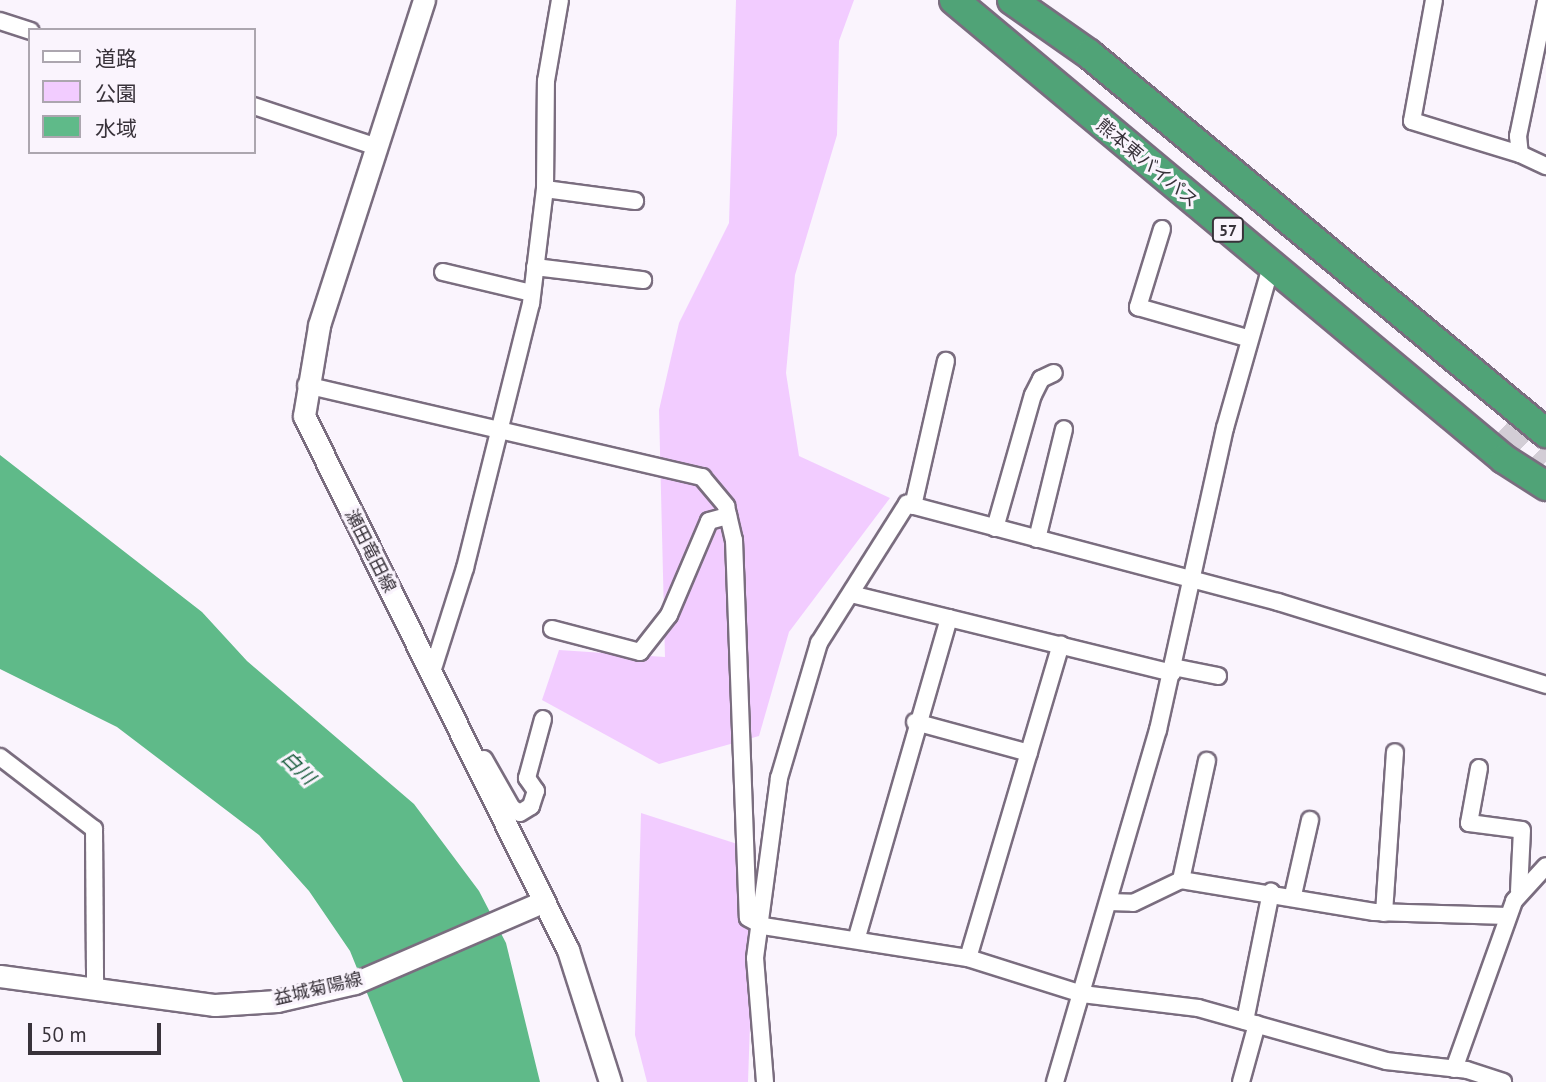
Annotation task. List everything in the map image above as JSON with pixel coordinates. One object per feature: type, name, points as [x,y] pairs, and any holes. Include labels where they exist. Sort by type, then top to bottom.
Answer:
[{"type":"highway","name":"熊本東バイパス","points":[[954,0],[1498,454]]},
{"type":"highway","name":"熊本東バイパス","points":[[1000,0],[1526,424]]},
{"type":"highway","points":[[1012,0],[1089,54],[1526,424],[1531,434],[1521,445],[1498,454]]},
{"type":"highway","points":[[1498,454],[1546,486]]},
{"type":"highway","name":"57","points":[[1498,454],[1546,506]]},
{"type":"main road","name":"瀬田竜田線","points":[[424,0],[374,146],[306,386],[309,426],[433,670],[540,902],[568,950],[610,1082]]},
{"type":"main road","name":"益城菊陽線","points":[[0,976],[95,986],[215,1005],[277,1001],[355,983],[540,902]]},
{"type":"street","points":[[433,670],[500,434],[532,292],[545,189],[545,81],[560,0]]},
{"type":"street","points":[[1434,0],[1412,121],[1520,154],[1546,166]]},
{"type":"street","points":[[1520,154],[1518,136],[1546,1]]},
{"type":"street","points":[[0,21],[28,30]]},
{"type":"street","points":[[256,107],[374,146]]},
{"type":"street","points":[[545,189],[635,201]]},
{"type":"street","points":[[1162,229],[1138,307],[1250,339]]},
{"type":"street","points":[[535,267],[643,280]]},
{"type":"street","points":[[1055,1082],[1109,902],[1173,670],[1190,581],[1250,339],[1272,267]]},
{"type":"street","points":[[443,272],[532,292]]},
{"type":"street","points":[[913,506],[946,361]]},
{"type":"street","points":[[995,528],[1033,395],[1041,379],[1054,373]]},
{"type":"street","points":[[306,386],[500,434],[702,477],[728,516],[748,918],[763,926],[857,937],[968,958],[1082,994],[1251,1023],[1433,1076],[1454,1069],[1503,1082]]},
{"type":"street","points":[[1037,540],[1064,429]]},
{"type":"street","points":[[765,1082],[755,958],[763,926],[768,839],[801,688],[819,643],[906,505],[1190,581],[1546,685]]},
{"type":"street","points":[[552,629],[640,652],[669,615],[709,521],[728,516]]},
{"type":"street","points":[[850,594],[1173,670],[1218,676]]},
{"type":"street","points":[[857,937],[895,817],[915,722],[949,618]]},
{"type":"street","points":[[416,630],[433,670],[512,808],[520,813],[531,806],[536,791],[527,778],[543,719]]},
{"type":"street","points":[[968,958],[1061,645]]},
{"type":"street","points":[[915,722],[1029,752]]},
{"type":"street","points":[[1384,913],[1395,752]]},
{"type":"street","points":[[0,757],[94,829],[95,986]]},
{"type":"street","points":[[1181,880],[1207,761]]},
{"type":"street","points":[[1454,1069],[1519,891],[1522,830],[1469,822],[1479,768]]},
{"type":"street","points":[[1293,895],[1310,820]]},
{"type":"street","points":[[1519,891],[1546,866]]},
{"type":"street","points":[[1109,902],[1133,903],[1181,880],[1293,895],[1384,913],[1508,916]]},
{"type":"street","points":[[1241,1082],[1271,892]]},
{"type":"green space","points":[[736,0],[854,0],[839,41],[837,135],[795,275],[786,373],[799,456],[890,498],[789,632],[759,736],[659,764],[542,700],[559,650],[665,657],[659,410],[679,323],[729,223]]},
{"type":"green space","points":[[641,813],[756,850],[748,1082],[647,1082],[635,1035]]},
{"type":"water","name":"白川","points":[[0,455],[202,612],[247,661],[414,804],[479,891],[506,943],[540,1082],[403,1082],[350,951],[309,891],[259,835],[117,727],[0,669]]},
{"type":"tunnel","points":[[1506,424],[1546,462]]}]
